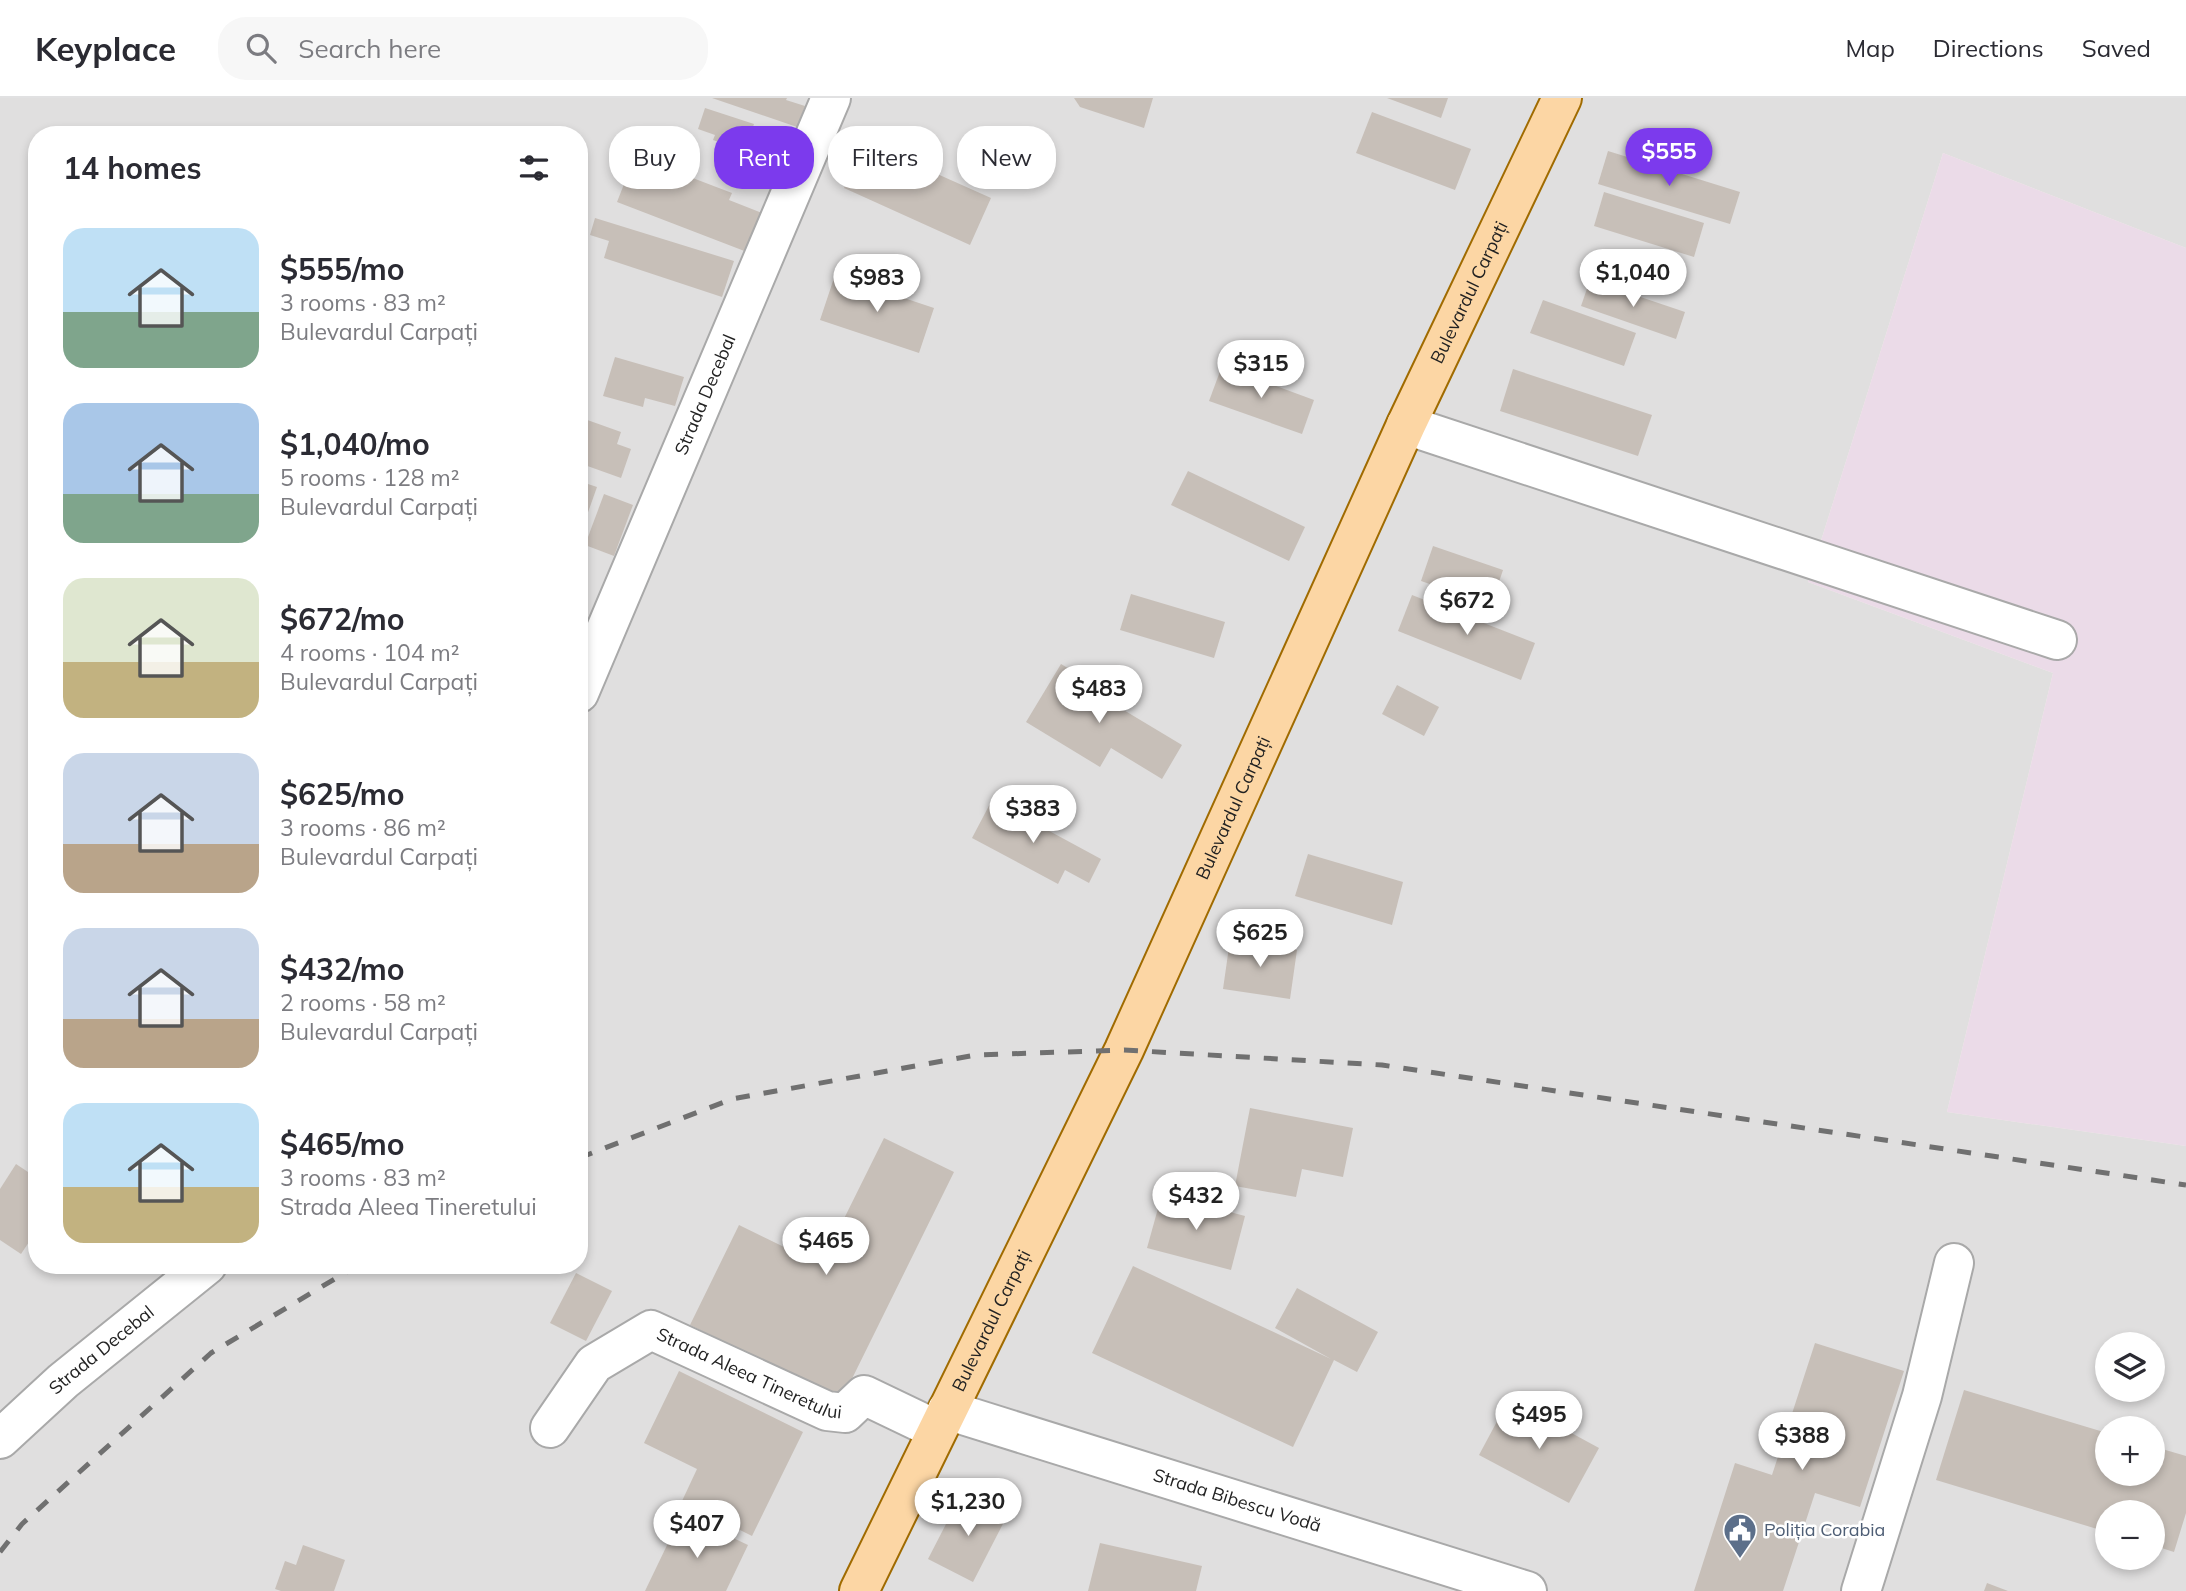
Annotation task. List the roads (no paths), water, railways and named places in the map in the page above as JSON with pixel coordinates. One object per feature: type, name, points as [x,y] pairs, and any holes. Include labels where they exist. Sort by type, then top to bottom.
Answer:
[{"type":"main road","name":"Bulevardul Carpați","points":[[859,1591],[1137,1021],[1406,425],[1562,98]]},
{"type":"street","name":"Strada Decebal","points":[[588,672],[831,98]]},
{"type":"street","points":[[1406,425],[2057,640]]},
{"type":"street","points":[[1861,1591],[1922,1396],[1954,1263]]},
{"type":"street","name":"Strada Decebal","points":[[0,1439],[63,1381],[196,1274]]},
{"type":"street","name":"Strada Aleea Tineretului","points":[[550,1427],[594,1364],[651,1330],[827,1410],[845,1413],[864,1395],[942,1420]]},
{"type":"street","name":"Strada Bibescu Vodă","points":[[942,1420],[1527,1591]]},
{"type":"railway","points":[[588,1155],[732,1099],[976,1055],[1124,1050],[1382,1065],[2186,1185]]},
{"type":"railway","points":[[0,1552],[22,1524],[211,1353],[343,1274]]},
{"type":"place","name":"Poliția Corabia","points":[[1740,1560]]}]
